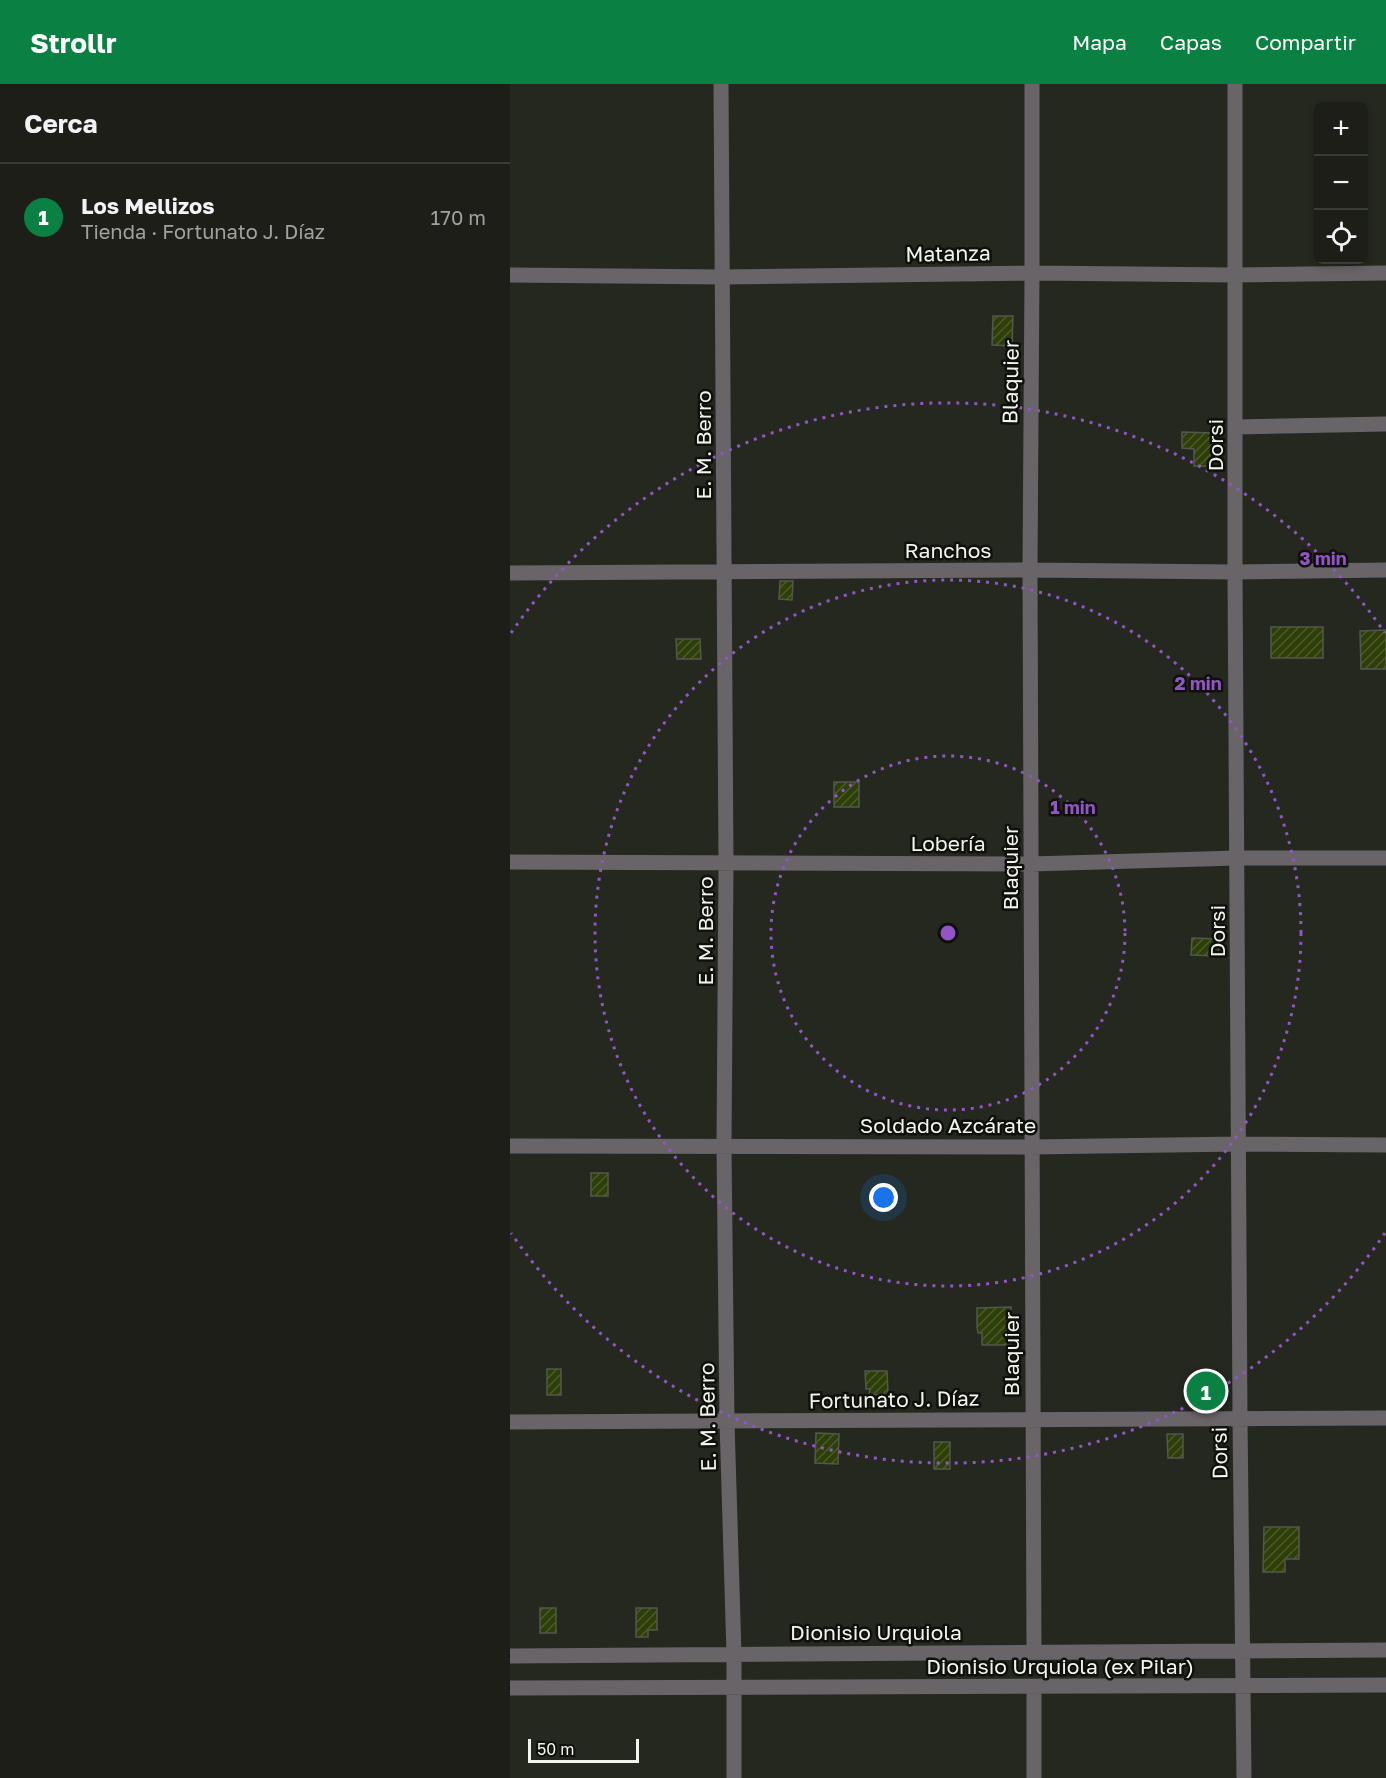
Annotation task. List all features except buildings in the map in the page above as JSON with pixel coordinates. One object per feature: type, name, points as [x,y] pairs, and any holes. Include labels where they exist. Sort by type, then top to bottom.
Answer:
[{"type":"street","name":"E. M. Berro","points":[[721,84],[726,863],[724,1146],[727,1422],[734,1654],[734,1778]]},
{"type":"street","name":"Blaquier","points":[[1032,84],[1030,570],[1034,1652]]},
{"type":"street","name":"Dorsi","points":[[1235,84],[1235,572],[1244,1778]]},
{"type":"street","name":"Matanza","points":[[510,275],[723,277],[1032,273],[1234,275],[1386,273]]},
{"type":"street","points":[[1236,427],[1386,424]]},
{"type":"street","name":"Ranchos","points":[[510,573],[1386,570]]},
{"type":"street","name":"Lobería","points":[[510,862],[1031,864],[1237,858],[1386,858]]},
{"type":"street","name":"Soldado Azcárate","points":[[510,1146],[1386,1145]]},
{"type":"street","name":"Fortunato J. Díaz","points":[[510,1422],[1386,1418]]},
{"type":"street","points":[[1243,1650],[1386,1650]]},
{"type":"street","name":"Dionisio Urquiola","points":[[510,1656],[1243,1650]]},
{"type":"street","name":"Dionisio Urquiola (ex Pilar)","points":[[734,1688],[1386,1685]]},
{"type":"street","points":[[1034,1687],[1034,1778]]},
{"type":"street","points":[[510,1688],[734,1688]]},
{"type":"place","name":"Los Mellizos","points":[[1206,1391]]}]
